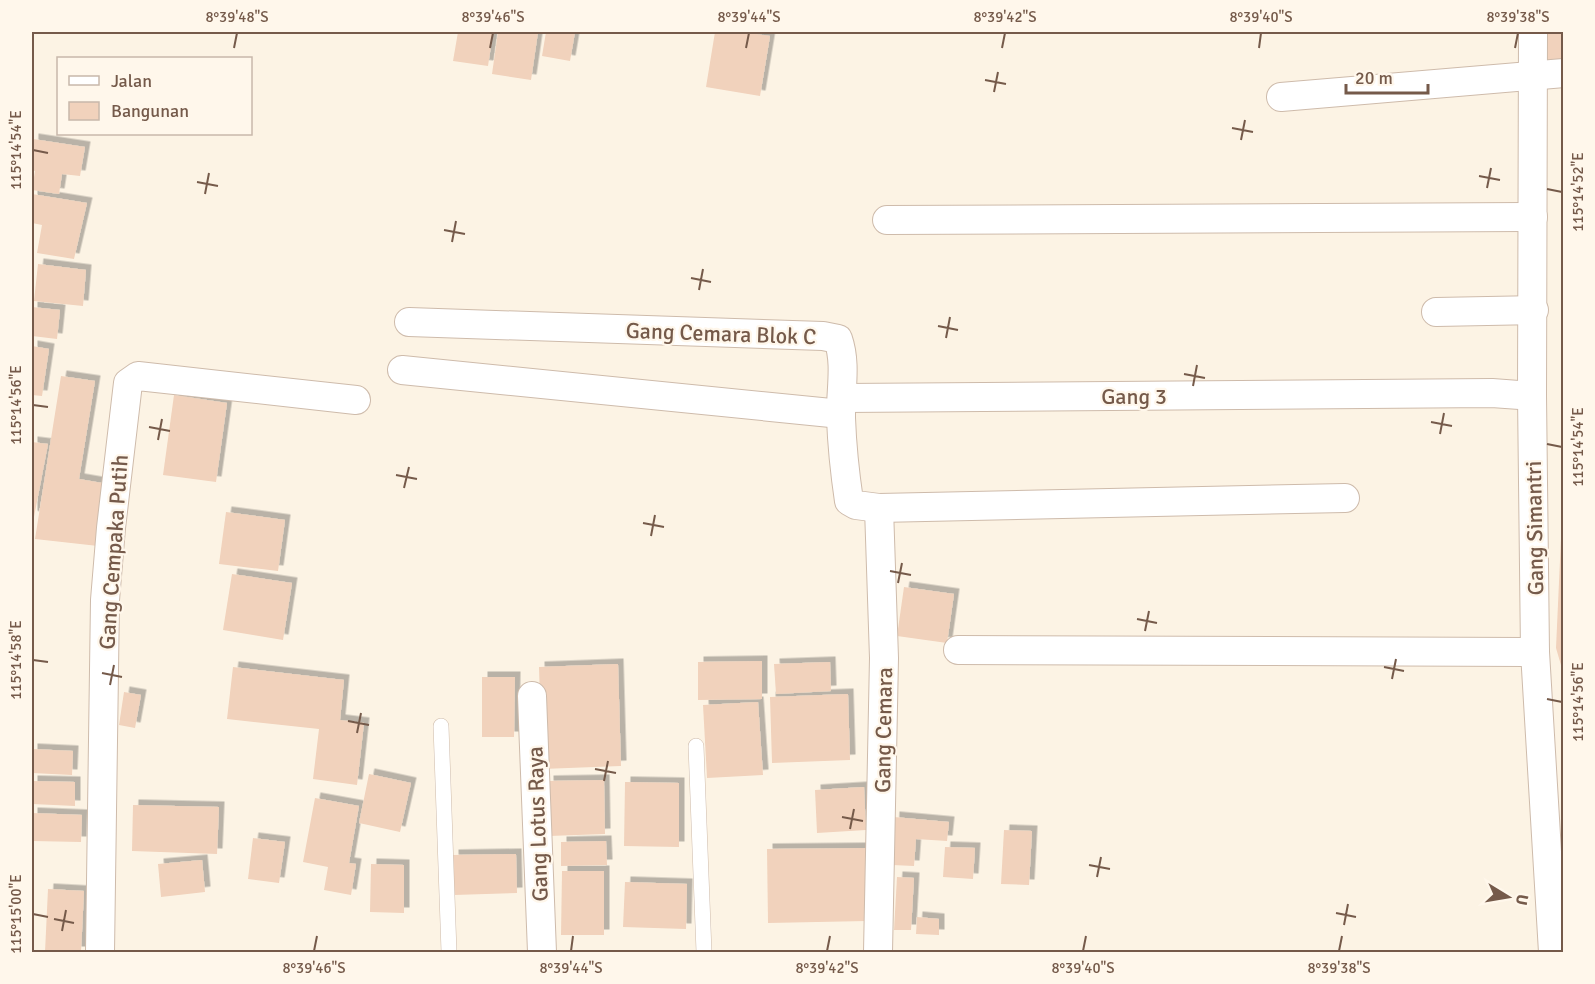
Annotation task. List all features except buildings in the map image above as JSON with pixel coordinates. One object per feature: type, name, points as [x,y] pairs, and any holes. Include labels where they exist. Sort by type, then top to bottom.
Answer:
[{"type":"street","name":"Gang Simantri","points":[[1533,32],[1532,396],[1535,652],[1553,952]]},
{"type":"street","points":[[1281,98],[1563,73]]},
{"type":"street","points":[[887,220],[1533,217]]},
{"type":"street","points":[[1436,312],[1534,310]]},
{"type":"street","name":"Gang Cemara Blok C","points":[[409,322],[823,336],[838,339],[842,350],[842,406],[849,501],[856,505],[879,508]]},
{"type":"street","name":"Gang 3","points":[[402,370],[842,406],[1492,393],[1532,396]]},
{"type":"street","name":"Gang Cempaka Putih","points":[[100,952],[105,600],[128,383],[138,376],[356,400]]},
{"type":"street","points":[[879,508],[1345,498]]},
{"type":"street","name":"Gang Cemara","points":[[878,952],[884,670],[879,508]]},
{"type":"street","points":[[958,650],[1535,652]]},
{"type":"street","name":"Gang Lotus Raya","points":[[532,696],[542,952]]},
{"type":"lane","points":[[441,726],[449,952]]},
{"type":"lane","points":[[696,746],[704,952]]}]
